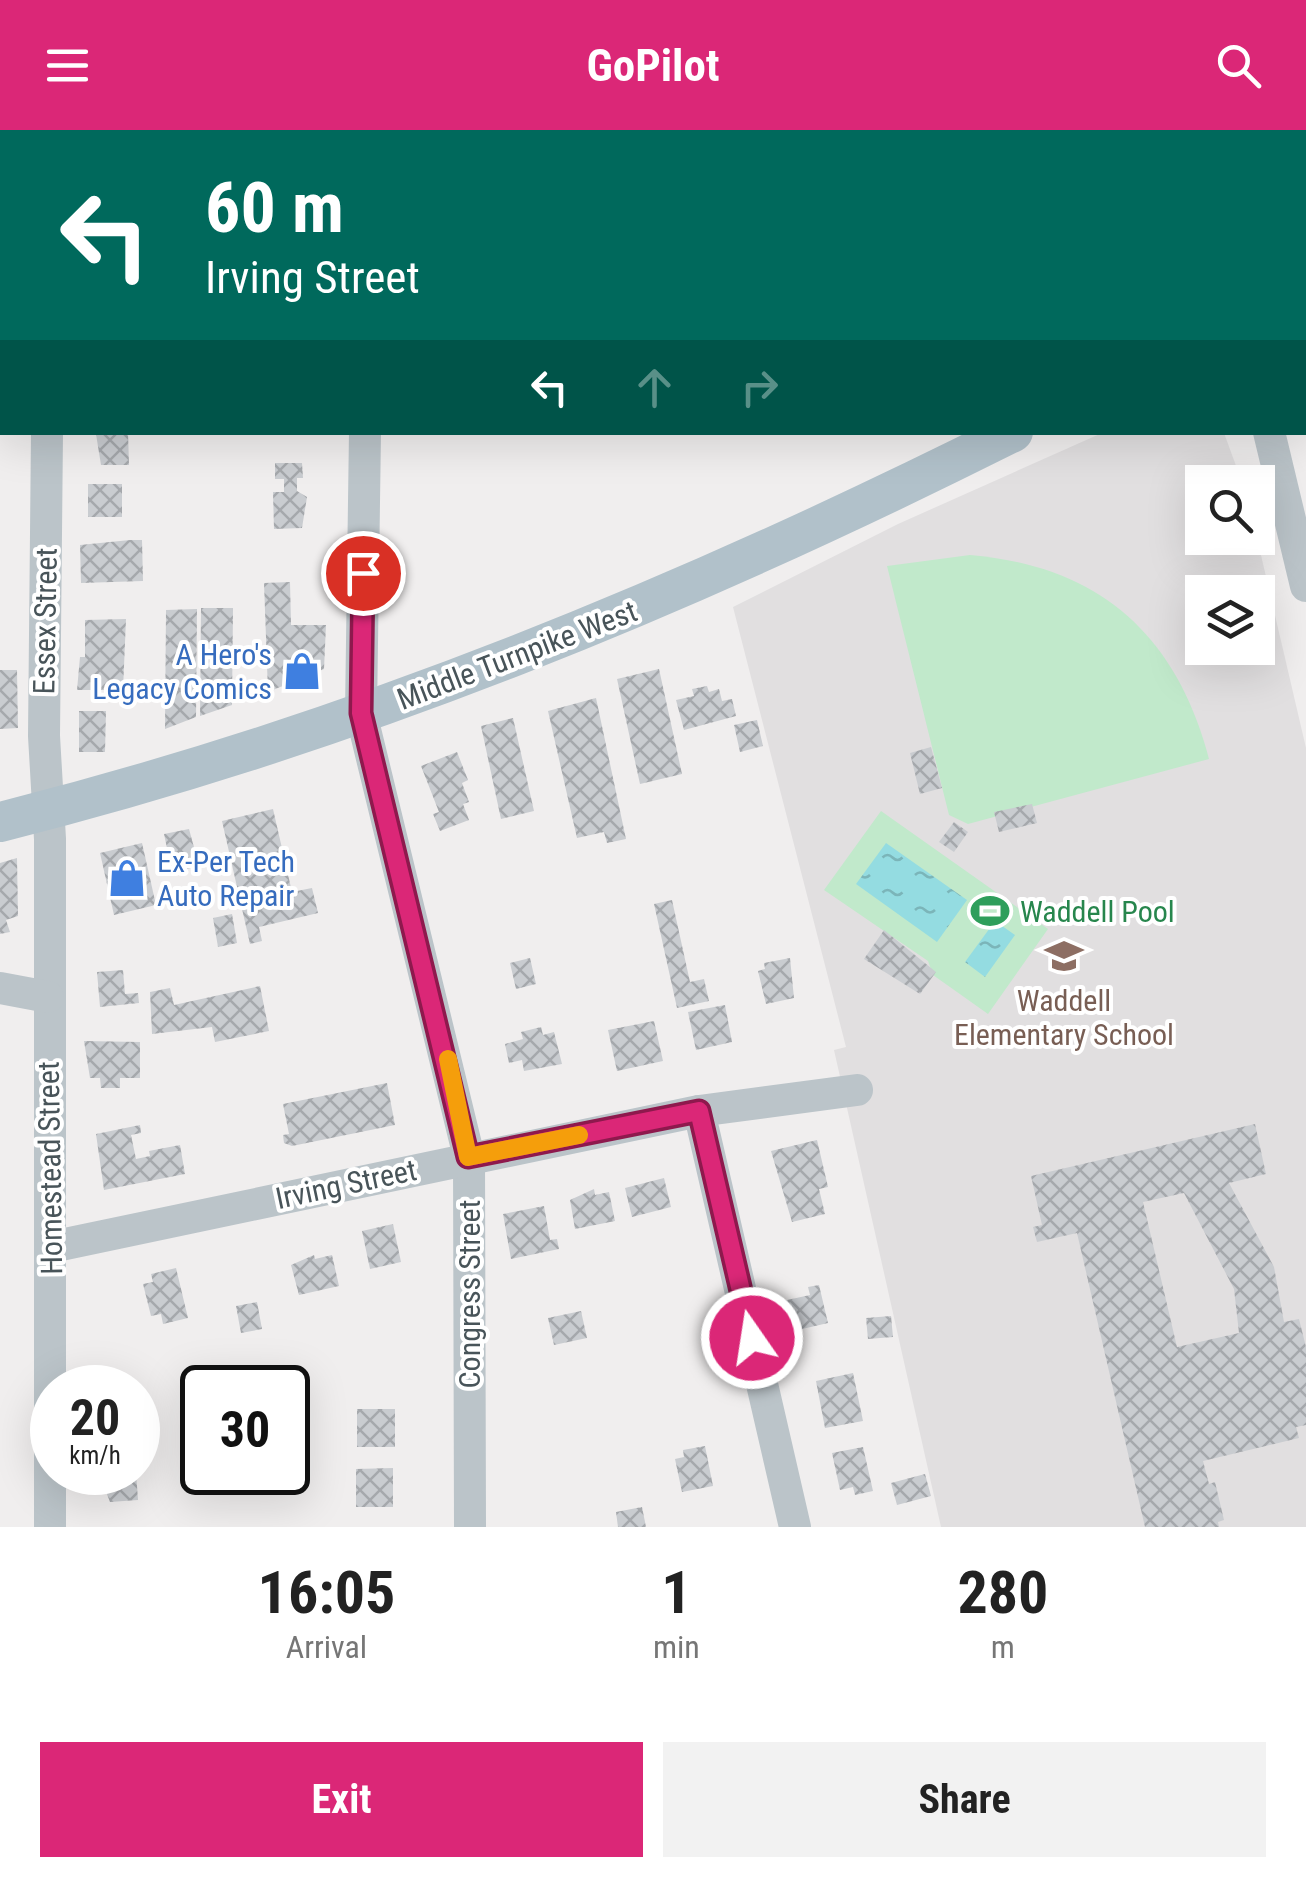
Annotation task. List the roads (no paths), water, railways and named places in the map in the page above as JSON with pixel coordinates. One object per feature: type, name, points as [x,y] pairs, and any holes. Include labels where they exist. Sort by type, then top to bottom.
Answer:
[{"type":"main road","name":"Middle Turnpike West","points":[[0,822],[141,786],[542,649],[678,592],[1007,435]]},
{"type":"street","name":"Essex Street","points":[[47,435],[44,736],[49,810]]},
{"type":"street","name":"Congress Street","points":[[365,435],[361,713],[468,1157],[470,1527]]},
{"type":"street","points":[[1271,435],[1306,586]]},
{"type":"street","name":"Homestead Street","points":[[49,810],[50,1527]]},
{"type":"street","points":[[0,988],[48,996]]},
{"type":"street","name":"Irving Street","points":[[52,1247],[699,1111],[857,1090]]},
{"type":"street","points":[[699,1111],[796,1527]]},
{"type":"water","points":[[886,843],[967,900],[937,942],[856,884]]},
{"type":"water","points":[[995,921],[1015,935],[985,977],[965,962]]},
{"type":"place","name":"A Hero's Legacy Comics","points":[[302,671]]},
{"type":"place","name":"Ex-Per Tech Auto Repair","points":[[127,878]]},
{"type":"place","name":"Waddell Pool","points":[[990,911]]},
{"type":"place","name":"Waddell Elementary School","points":[[1064,956]]}]
